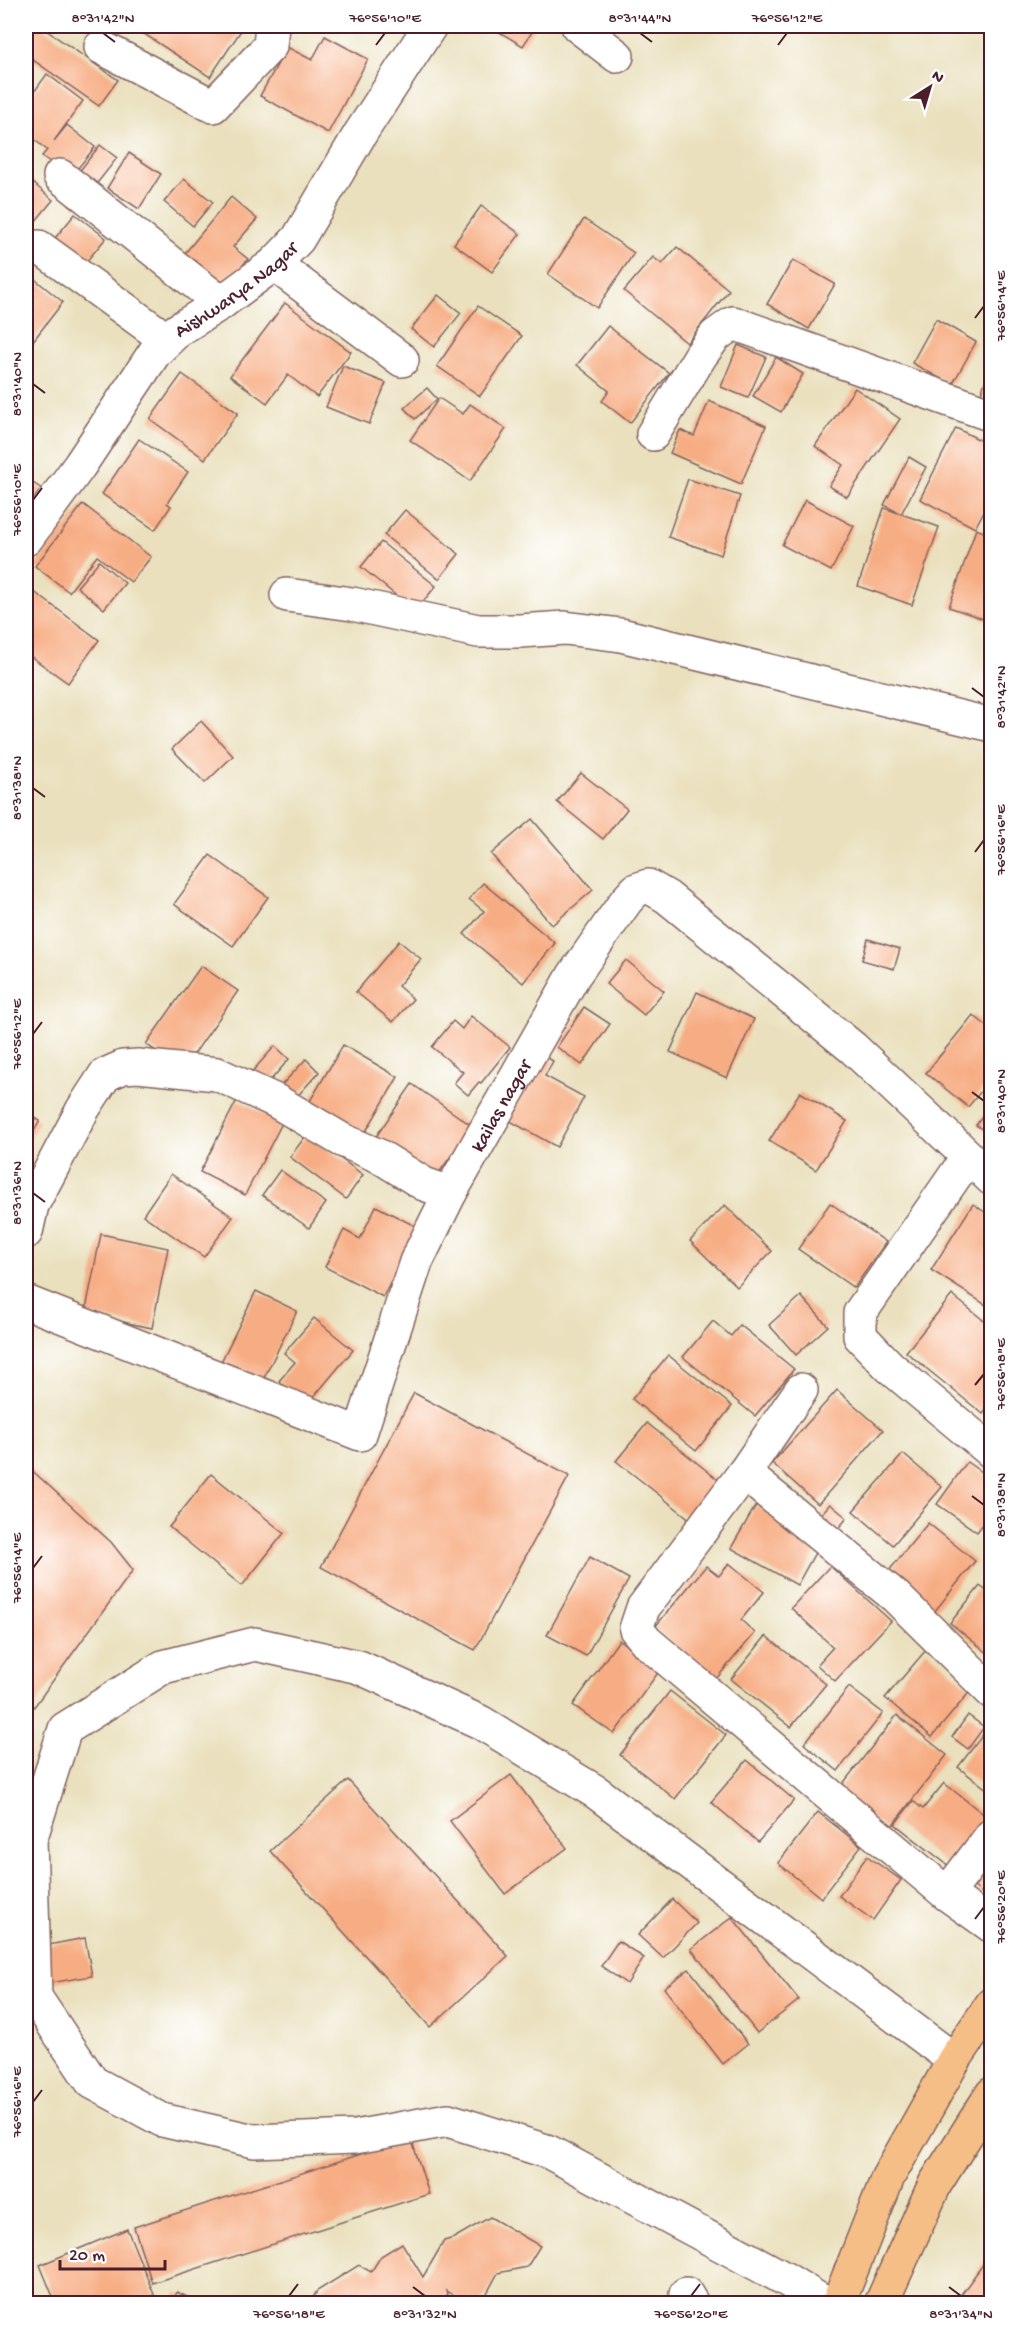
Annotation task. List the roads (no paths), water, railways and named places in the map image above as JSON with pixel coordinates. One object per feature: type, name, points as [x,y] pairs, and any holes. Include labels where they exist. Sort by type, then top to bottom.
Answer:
[{"type":"main road","points":[[838,2304],[888,2177],[954,2060],[992,2004]]},
{"type":"main road","points":[[954,2060],[992,2088]]},
{"type":"main road","points":[[881,2304],[935,2184],[992,2094]]},
{"type":"street","points":[[101,47],[213,105],[270,46],[272,26]]},
{"type":"street","name":"Aishwarya Nagar","points":[[26,539],[80,465],[155,352],[184,326],[222,303],[274,264],[298,239],[360,134],[430,26]]},
{"type":"street","points":[[578,26],[617,56]]},
{"type":"street","points":[[60,176],[222,303]]},
{"type":"street","points":[[39,247],[166,340]]},
{"type":"street","points":[[274,264],[402,360]]},
{"type":"street","points":[[653,434],[701,355],[715,336],[733,323],[992,415]]},
{"type":"street","points":[[287,595],[352,604],[478,631],[565,628],[621,635],[992,725]]},
{"type":"street","name":"kailas nagar","points":[[26,1302],[360,1434],[416,1262],[450,1193],[574,975],[626,901],[636,890],[648,886],[667,897],[853,1048],[992,1179]]},
{"type":"street","points":[[26,1232],[32,1205],[83,1109],[105,1075],[123,1067],[138,1066],[217,1074],[276,1101],[342,1140],[379,1156],[424,1184],[450,1193]]},
{"type":"street","points":[[968,1157],[860,1313],[860,1336],[890,1366],[992,1452]]},
{"type":"street","points":[[801,1390],[744,1473],[643,1608],[636,1629],[647,1642],[948,1894],[992,1926]]},
{"type":"street","points":[[744,1473],[896,1597],[992,1692]]},
{"type":"street","points":[[826,2304],[787,2280],[549,2152],[448,2120],[355,2137],[254,2141],[162,2120],[92,2082],[35,1997],[30,1840],[65,1729],[163,1667],[255,1644],[359,1667],[480,1722],[596,1792],[954,2060]]},
{"type":"street","points":[[948,1894],[992,1835]]}]
